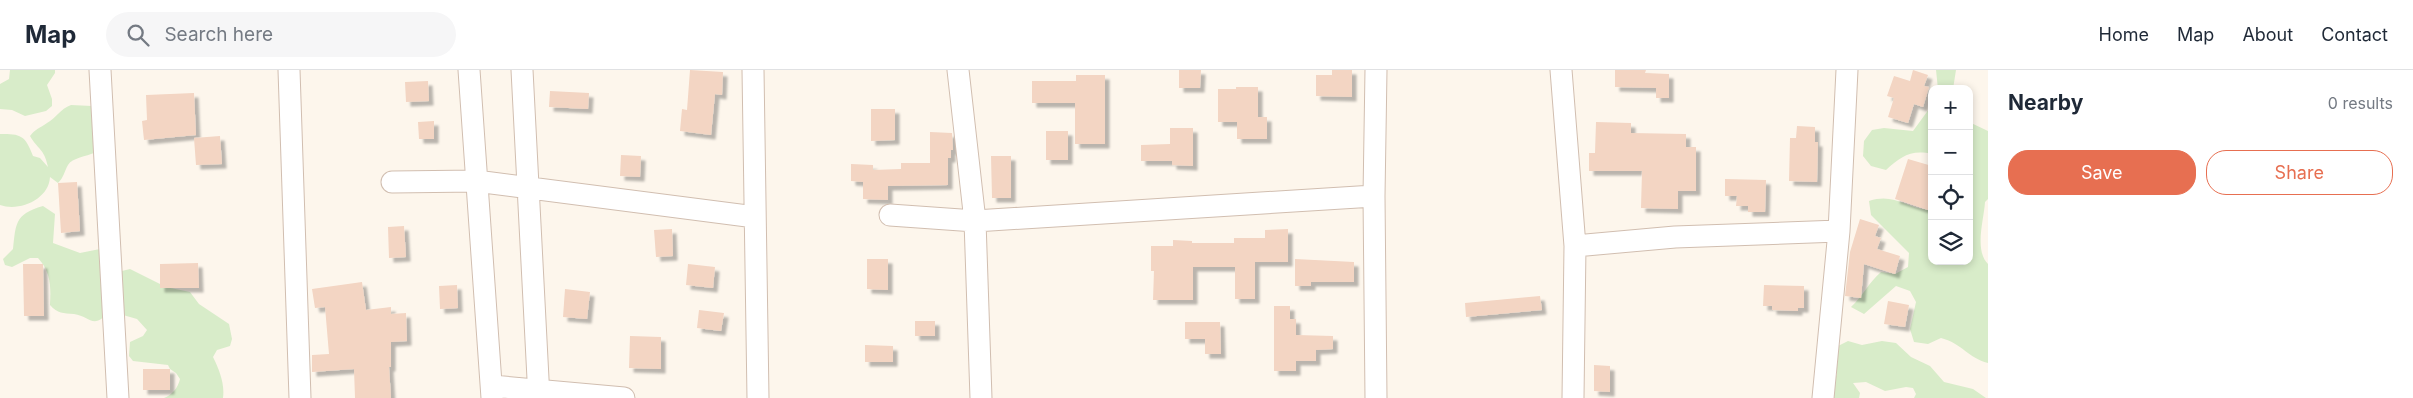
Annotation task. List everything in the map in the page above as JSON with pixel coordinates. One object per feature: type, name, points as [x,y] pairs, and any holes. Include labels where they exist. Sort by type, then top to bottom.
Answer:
[{"type":"street","points":[[100,70],[118,398]]},
{"type":"street","points":[[289,70],[300,398]]},
{"type":"street","points":[[469,70],[492,392],[624,398]]},
{"type":"street","points":[[522,70],[539,394]]},
{"type":"street","points":[[753,70],[758,398]]},
{"type":"street","points":[[958,70],[975,221],[981,398]]},
{"type":"street","points":[[1376,70],[1374,196],[1376,398]]},
{"type":"street","points":[[1561,70],[1575,246],[1574,398]]},
{"type":"street","points":[[1823,398],[1839,231],[1847,70]]},
{"type":"street","points":[[392,182],[476,181],[755,217]]},
{"type":"street","points":[[890,215],[975,221],[1374,196]]},
{"type":"street","points":[[1575,246],[1675,237],[1839,231]]},
{"type":"green space","points":[[10,70],[55,70],[47,85],[52,99],[52,106],[46,111],[25,116],[12,110],[0,109],[0,84],[9,79]]},
{"type":"green space","points":[[1936,70],[1956,70],[1954,85],[1938,85]]},
{"type":"green space","points":[[71,105],[92,106],[94,153],[70,163],[58,183],[50,177],[45,192],[32,202],[16,207],[0,205],[0,134],[13,134],[21,137],[25,140],[33,156],[40,158],[48,167],[43,153],[30,136]]},
{"type":"green space","points":[[1928,110],[1928,153],[1912,153],[1906,155],[1886,170],[1871,166],[1863,156],[1864,141],[1872,130],[1884,128],[1913,131]]},
{"type":"green space","points":[[1973,124],[1988,131],[1988,199],[1985,202],[1981,251],[1988,264],[1988,363],[1975,358],[1955,344],[1941,338],[1928,344],[1914,342],[1910,329],[1916,302],[1910,291],[1896,286],[1864,314],[1851,307],[1881,272],[1895,274],[1908,267],[1909,253],[1871,215],[1869,201],[1885,199],[1928,210],[1928,265],[1973,265]]},
{"type":"green space","points":[[43,206],[55,214],[53,243],[80,253],[100,249],[107,314],[98,321],[61,312],[50,305],[48,274],[38,258],[30,258],[12,267],[5,265],[3,259],[13,249],[18,222],[26,213]]},
{"type":"green space","points":[[130,269],[166,287],[190,292],[199,304],[229,324],[232,339],[230,346],[217,350],[213,357],[222,382],[223,398],[164,398],[172,393],[178,385],[180,379],[176,373],[168,365],[133,361],[129,356],[130,342],[143,336],[147,330],[137,319],[123,315],[117,276],[122,271]]},
{"type":"green space","points":[[1848,341],[1862,345],[1882,341],[1896,343],[1911,357],[1930,366],[1944,382],[1973,389],[1986,398],[1914,398],[1916,394],[1913,388],[1906,387],[1885,391],[1866,382],[1853,383],[1860,393],[1859,398],[1831,398],[1832,379],[1837,375],[1833,354],[1836,347]]},
{"type":"building","points":[[690,70],[723,72],[722,95],[715,94],[711,135],[680,131],[682,109],[687,110]]},
{"type":"building","points":[[1179,70],[1201,70],[1200,88],[1179,88]]},
{"type":"building","points":[[1332,70],[1352,70],[1352,97],[1316,96],[1316,75],[1332,75]]},
{"type":"building","points":[[1615,70],[1646,70],[1645,73],[1669,74],[1669,98],[1656,98],[1656,88],[1615,87]]},
{"type":"building","points":[[1913,70],[1928,75],[1924,86],[1928,87],[1928,90],[1923,107],[1914,104],[1908,123],[1888,117],[1894,98],[1887,96],[1894,76],[1910,81]]},
{"type":"building","points":[[1076,75],[1105,75],[1105,144],[1075,144],[1075,103],[1032,103],[1032,81],[1076,81]]},
{"type":"building","points":[[428,81],[429,101],[406,102],[405,82]]},
{"type":"building","points":[[1236,87],[1258,87],[1258,117],[1267,117],[1267,139],[1237,139],[1237,122],[1218,122],[1218,89],[1236,89]]},
{"type":"building","points":[[550,91],[589,93],[588,109],[549,107]]},
{"type":"building","points":[[194,93],[196,135],[144,140],[142,121],[147,120],[146,95]]},
{"type":"building","points":[[871,109],[895,109],[895,140],[871,141]]},
{"type":"building","points":[[434,121],[434,139],[419,139],[418,122]]},
{"type":"building","points":[[1596,122],[1631,123],[1631,133],[1686,134],[1686,147],[1696,147],[1696,191],[1678,191],[1678,209],[1641,208],[1642,171],[1589,171],[1589,153],[1595,153]]},
{"type":"building","points":[[1797,126],[1815,127],[1815,142],[1818,142],[1817,182],[1789,181],[1790,138],[1796,138]]},
{"type":"building","points":[[1170,128],[1193,128],[1193,166],[1172,165],[1172,161],[1141,161],[1141,145],[1170,144]]},
{"type":"building","points":[[1046,131],[1068,131],[1068,160],[1046,160]]},
{"type":"building","points":[[930,132],[952,133],[953,150],[951,150],[951,158],[948,158],[948,185],[888,186],[888,200],[863,199],[863,182],[851,181],[851,164],[873,165],[873,170],[901,169],[901,163],[930,163]]},
{"type":"building","points":[[220,136],[222,164],[196,165],[194,138]]},
{"type":"building","points":[[621,155],[641,156],[640,177],[620,176]]},
{"type":"building","points":[[991,156],[1011,156],[1011,198],[992,198]]},
{"type":"building","points":[[1908,159],[1928,165],[1928,210],[1895,199]]},
{"type":"building","points":[[1725,179],[1766,180],[1765,212],[1748,212],[1748,206],[1736,206],[1737,196],[1725,196]]},
{"type":"building","points":[[77,182],[80,231],[61,233],[58,183]]},
{"type":"building","points":[[1860,219],[1879,225],[1875,236],[1881,238],[1877,249],[1900,256],[1895,274],[1864,264],[1861,298],[1845,296],[1850,252]]},
{"type":"building","points":[[404,226],[406,257],[389,258],[388,227]]},
{"type":"building","points":[[672,229],[673,256],[656,257],[654,230]]},
{"type":"building","points":[[1288,229],[1288,262],[1255,262],[1255,299],[1235,299],[1235,267],[1193,267],[1193,300],[1153,300],[1154,271],[1151,271],[1151,246],[1173,246],[1173,240],[1192,241],[1192,243],[1234,243],[1234,238],[1265,238],[1265,230]]},
{"type":"building","points":[[867,259],[888,259],[888,290],[867,289]]},
{"type":"building","points":[[1295,259],[1354,262],[1354,282],[1311,282],[1311,286],[1295,286]]},
{"type":"building","points":[[198,263],[199,288],[160,288],[160,264]]},
{"type":"building","points":[[23,264],[43,264],[44,316],[24,316]]},
{"type":"building","points":[[688,264],[715,267],[713,288],[686,285]]},
{"type":"building","points":[[362,282],[366,310],[391,307],[391,314],[406,313],[407,341],[391,342],[391,367],[389,367],[391,398],[355,398],[354,369],[312,372],[312,355],[329,354],[325,307],[315,308],[312,289]]},
{"type":"building","points":[[457,285],[458,308],[440,309],[439,286]]},
{"type":"building","points":[[1764,285],[1804,286],[1804,308],[1798,308],[1798,311],[1772,310],[1772,306],[1763,306]]},
{"type":"building","points":[[565,289],[590,292],[587,319],[563,317]]},
{"type":"building","points":[[1540,296],[1542,310],[1466,317],[1465,303]]},
{"type":"building","points":[[1888,301],[1909,305],[1905,327],[1884,324]]},
{"type":"building","points":[[1274,306],[1290,306],[1290,319],[1296,319],[1296,335],[1333,336],[1333,349],[1316,350],[1316,361],[1296,361],[1296,371],[1274,371]]},
{"type":"building","points":[[699,310],[724,313],[721,331],[697,328]]},
{"type":"building","points":[[915,321],[935,321],[935,336],[915,336]]},
{"type":"building","points":[[1185,322],[1220,322],[1221,354],[1205,354],[1205,339],[1185,339]]},
{"type":"building","points":[[630,336],[661,337],[661,369],[629,368]]},
{"type":"building","points":[[865,345],[893,346],[893,362],[865,362]]},
{"type":"building","points":[[1594,365],[1610,366],[1610,392],[1594,391]]},
{"type":"building","points":[[143,369],[170,369],[170,390],[143,390]]}]
